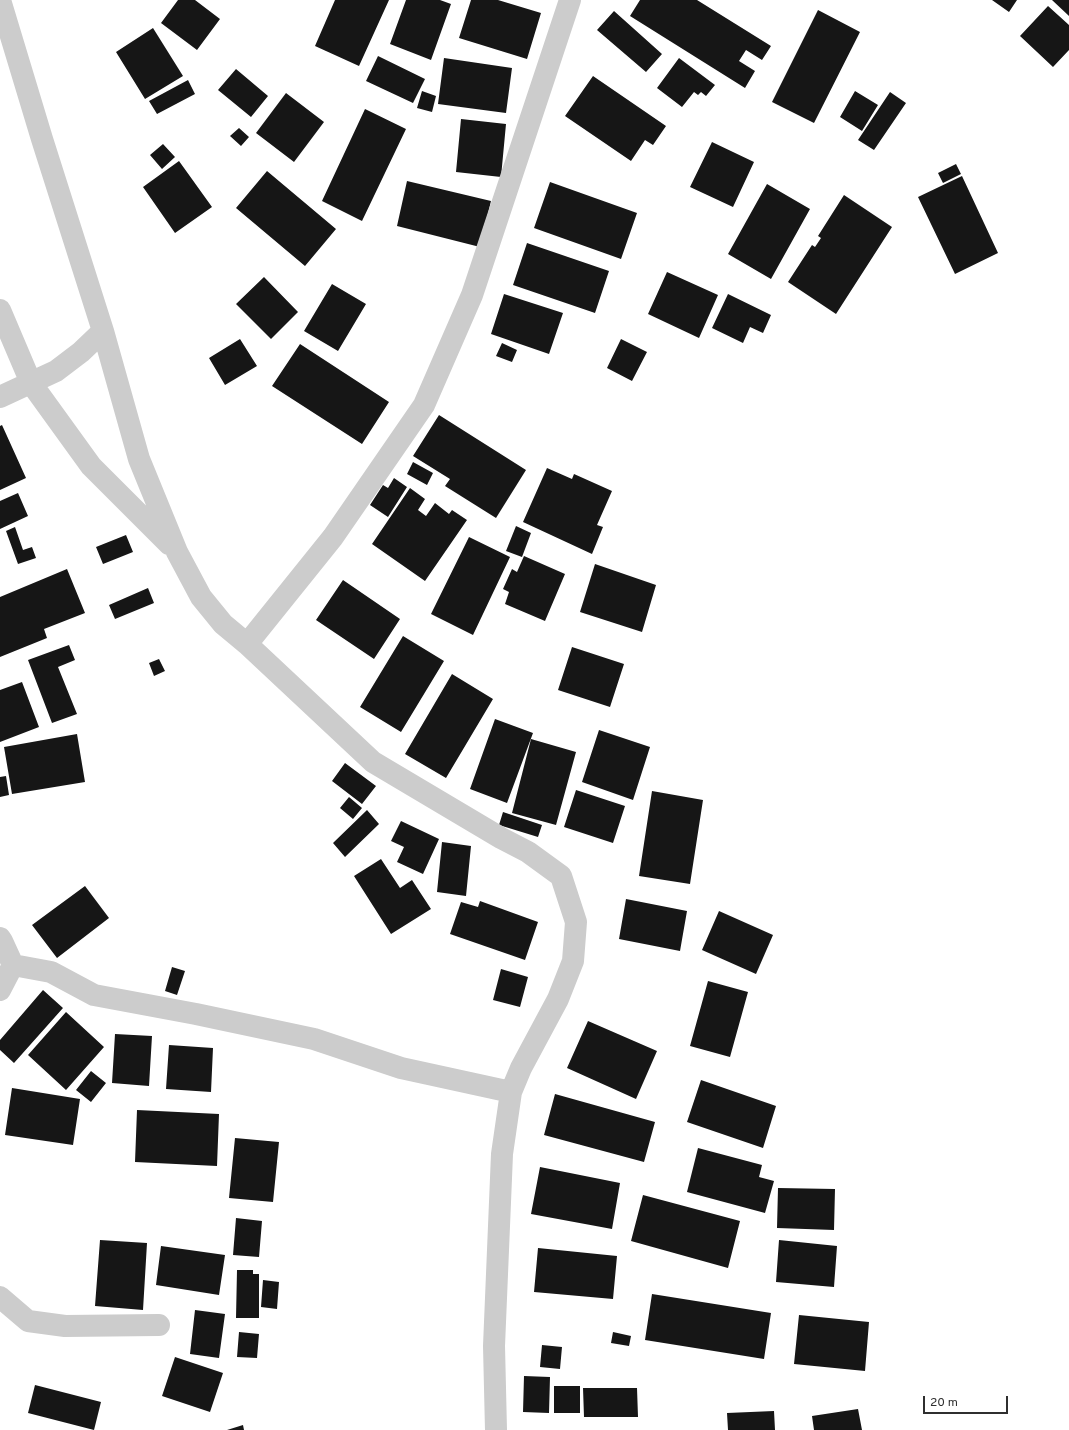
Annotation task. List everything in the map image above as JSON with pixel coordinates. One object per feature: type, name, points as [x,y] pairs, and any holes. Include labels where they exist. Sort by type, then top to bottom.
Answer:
[{"type":"street","points":[[0,0],[44,146],[103,331],[139,459],[177,552],[201,597],[223,624],[247,644],[373,762],[501,838],[528,852],[561,876],[576,922],[573,961],[558,999],[521,1068],[511,1092],[502,1154],[494,1346],[496,1430]]},
{"type":"street","points":[[247,644],[333,537],[424,404],[472,295],[570,0]]},
{"type":"street","points":[[0,310],[31,383],[91,466],[177,552]]},
{"type":"street","points":[[0,398],[56,371],[81,352],[103,331]]},
{"type":"street","points":[[0,938],[13,965]]},
{"type":"street","points":[[13,965],[51,972],[94,994],[314,1039],[401,1068],[511,1092]]},
{"type":"street","points":[[0,990],[13,965]]},
{"type":"street","points":[[0,1297],[28,1321],[65,1326],[159,1325]]},
{"type":"building","points":[[178,0],[195,0],[220,19],[197,50],[161,23]]},
{"type":"building","points":[[335,0],[389,0],[359,66],[315,46]]},
{"type":"building","points":[[406,0],[440,0],[451,4],[431,60],[390,44]]},
{"type":"building","points":[[471,0],[498,0],[541,13],[527,59],[459,38]]},
{"type":"building","points":[[640,0],[697,0],[771,46],[762,60],[746,50],[739,61],[755,71],[745,88],[630,16]]},
{"type":"building","points":[[992,0],[1017,0],[1009,12]]},
{"type":"building","points":[[1052,0],[1069,0],[1069,16]]},
{"type":"building","points":[[1048,6],[1069,25],[1069,50],[1053,67],[1020,36]]},
{"type":"building","points":[[818,10],[860,32],[814,123],[772,102]]},
{"type":"building","points":[[614,11],[662,54],[646,72],[597,30]]},
{"type":"building","points":[[153,28],[183,76],[145,99],[116,52]]},
{"type":"building","points":[[378,56],[425,79],[413,103],[366,81]]},
{"type":"building","points":[[444,58],[512,68],[506,113],[438,104]]},
{"type":"building","points":[[679,58],[715,85],[706,96],[701,92],[698,95],[694,92],[682,107],[657,88]]},
{"type":"building","points":[[236,69],[268,96],[251,117],[218,90]]},
{"type":"building","points":[[593,76],[666,126],[653,145],[645,140],[631,161],[565,116]]},
{"type":"building","points":[[188,80],[195,94],[157,114],[149,101]]},
{"type":"building","points":[[422,91],[436,96],[432,112],[417,108]]},
{"type":"building","points":[[855,91],[878,105],[862,131],[840,117]]},
{"type":"building","points":[[890,92],[906,103],[874,150],[858,140]]},
{"type":"building","points":[[286,93],[324,122],[294,162],[256,133]]},
{"type":"building","points":[[365,109],[406,129],[362,221],[322,201]]},
{"type":"building","points":[[461,119],[506,124],[501,177],[456,172]]},
{"type":"building","points":[[239,128],[249,137],[241,146],[230,136]]},
{"type":"building","points":[[712,142],[754,162],[733,207],[690,187]]},
{"type":"building","points":[[163,144],[175,157],[162,169],[150,155]]},
{"type":"building","points":[[179,161],[212,207],[175,233],[143,187]]},
{"type":"building","points":[[956,164],[961,174],[943,183],[938,173]]},
{"type":"building","points":[[267,171],[336,229],[305,266],[236,208]]},
{"type":"building","points":[[962,176],[998,253],[955,274],[918,197]]},
{"type":"building","points":[[407,181],[491,201],[480,247],[397,226]]},
{"type":"building","points":[[550,182],[637,213],[621,259],[534,228]]},
{"type":"building","points":[[767,184],[810,209],[771,279],[728,254]]},
{"type":"building","points":[[844,195],[892,227],[836,314],[788,282],[812,245],[815,247],[821,238],[818,236]]},
{"type":"building","points":[[527,243],[609,271],[595,313],[513,285]]},
{"type":"building","points":[[667,272],[718,295],[699,338],[648,314]]},
{"type":"building","points":[[264,277],[298,312],[271,339],[236,304]]},
{"type":"building","points":[[332,284],[366,304],[338,351],[304,331]]},
{"type":"building","points":[[504,294],[563,313],[549,354],[491,334]]},
{"type":"building","points":[[728,294],[771,315],[763,333],[750,327],[743,343],[712,328]]},
{"type":"building","points":[[240,339],[257,366],[225,385],[209,358]]},
{"type":"building","points":[[621,339],[647,352],[632,381],[607,368]]},
{"type":"building","points":[[502,343],[517,350],[512,362],[496,356]]},
{"type":"building","points":[[300,344],[389,402],[362,444],[272,386]]},
{"type":"building","points":[[439,415],[526,470],[496,518],[445,486],[450,479],[413,456]]},
{"type":"building","points":[[2,425],[26,478],[0,490],[0,426]]},
{"type":"building","points":[[413,462],[433,473],[427,485],[407,474]]},
{"type":"building","points":[[547,468],[572,479],[574,474],[612,491],[597,525],[603,527],[592,554],[523,522]]},
{"type":"building","points":[[394,478],[407,487],[388,517],[370,505],[383,485],[388,488]]},
{"type":"building","points":[[410,488],[425,499],[418,510],[426,516],[435,503],[449,514],[452,510],[467,520],[425,581],[372,544]]},
{"type":"building","points":[[18,493],[28,516],[0,529],[0,501]]},
{"type":"building","points":[[516,526],[531,533],[522,557],[506,551]]},
{"type":"building","points":[[15,527],[23,550],[32,547],[36,558],[18,564],[6,531]]},
{"type":"building","points":[[126,535],[133,552],[103,564],[96,547]]},
{"type":"building","points":[[469,537],[510,557],[473,635],[431,614]]},
{"type":"building","points":[[524,556],[565,574],[545,621],[505,604],[509,592],[503,589],[512,569],[517,572]]},
{"type":"building","points":[[595,564],[656,585],[642,632],[580,612]]},
{"type":"building","points":[[67,569],[85,613],[44,629],[47,638],[0,657],[0,597]]},
{"type":"building","points":[[343,580],[400,619],[374,659],[316,620]]},
{"type":"building","points":[[148,588],[154,603],[115,619],[109,605]]},
{"type":"building","points":[[403,636],[444,661],[401,732],[360,707]]},
{"type":"building","points":[[69,645],[75,660],[58,667],[77,714],[52,723],[28,660]]},
{"type":"building","points":[[572,647],[624,664],[610,707],[558,690]]},
{"type":"building","points":[[159,659],[165,671],[154,676],[149,663]]},
{"type":"building","points":[[452,674],[493,699],[446,778],[405,754]]},
{"type":"building","points":[[22,682],[39,727],[0,742],[0,690]]},
{"type":"building","points":[[495,719],[533,733],[507,803],[470,789]]},
{"type":"building","points":[[599,730],[650,747],[633,800],[582,782]]},
{"type":"building","points":[[77,734],[85,782],[12,794],[4,747]]},
{"type":"building","points":[[531,739],[576,752],[556,825],[512,813]]},
{"type":"building","points":[[345,763],[376,786],[362,804],[332,781]]},
{"type":"building","points":[[6,776],[9,795],[0,797],[0,777]]},
{"type":"building","points":[[576,790],[625,806],[613,843],[564,827]]},
{"type":"building","points":[[652,791],[703,800],[690,884],[639,876]]},
{"type":"building","points":[[349,797],[362,808],[353,819],[340,808]]},
{"type":"building","points":[[367,810],[379,824],[345,857],[333,843]]},
{"type":"building","points":[[503,812],[542,825],[538,837],[499,825]]},
{"type":"building","points":[[401,821],[439,839],[423,874],[397,862],[404,847],[391,841]]},
{"type":"building","points":[[442,842],[471,846],[466,896],[437,892]]},
{"type":"building","points":[[381,859],[400,888],[412,880],[431,909],[391,934],[354,876]]},
{"type":"building","points":[[85,886],[109,918],[57,958],[32,925]]},
{"type":"building","points":[[626,899],[687,911],[680,951],[619,939]]},
{"type":"building","points":[[480,901],[538,922],[525,960],[450,934],[461,902],[478,907]]},
{"type":"building","points":[[719,911],[773,935],[756,974],[702,950]]},
{"type":"building","points":[[172,967],[185,971],[177,995],[165,991]]},
{"type":"building","points":[[501,969],[528,977],[520,1007],[493,1000]]},
{"type":"building","points":[[708,981],[748,992],[730,1057],[690,1046]]},
{"type":"building","points":[[43,990],[63,1008],[14,1063],[0,1050],[0,1040]]},
{"type":"building","points":[[66,1012],[104,1047],[66,1090],[28,1055]]},
{"type":"building","points":[[588,1021],[657,1051],[636,1099],[567,1068]]},
{"type":"building","points":[[115,1034],[152,1036],[149,1086],[112,1083]]},
{"type":"building","points":[[169,1045],[213,1048],[211,1092],[166,1089]]},
{"type":"building","points":[[91,1071],[106,1083],[91,1102],[76,1090]]},
{"type":"building","points":[[701,1080],[776,1106],[763,1148],[687,1122]]},
{"type":"building","points":[[12,1088],[80,1099],[73,1145],[5,1135]]},
{"type":"building","points":[[555,1094],[655,1122],[644,1162],[544,1135]]},
{"type":"building","points":[[137,1110],[219,1114],[217,1166],[135,1162]]},
{"type":"building","points":[[235,1138],[279,1142],[273,1202],[229,1198]]},
{"type":"building","points":[[698,1148],[762,1165],[759,1177],[774,1181],[765,1213],[687,1192]]},
{"type":"building","points":[[540,1167],[620,1183],[612,1229],[531,1214]]},
{"type":"building","points":[[778,1188],[835,1189],[834,1230],[777,1228]]},
{"type":"building","points":[[643,1195],[740,1221],[728,1268],[631,1241]]},
{"type":"building","points":[[236,1218],[262,1221],[259,1257],[233,1255]]},
{"type":"building","points":[[100,1240],[147,1243],[143,1310],[95,1306]]},
{"type":"building","points":[[779,1240],[837,1246],[834,1287],[776,1282]]},
{"type":"building","points":[[161,1246],[225,1255],[219,1295],[156,1285]]},
{"type":"building","points":[[538,1248],[617,1256],[613,1299],[534,1292]]},
{"type":"building","points":[[237,1270],[253,1270],[253,1274],[259,1274],[259,1318],[236,1318]]},
{"type":"building","points":[[263,1280],[279,1282],[277,1309],[261,1307]]},
{"type":"building","points":[[652,1294],[771,1313],[764,1359],[645,1340]]},
{"type":"building","points":[[195,1310],[225,1314],[219,1358],[190,1354]]},
{"type":"building","points":[[799,1315],[869,1322],[865,1371],[794,1364]]},
{"type":"building","points":[[239,1332],[259,1334],[257,1358],[237,1357]]},
{"type":"building","points":[[613,1332],[631,1336],[629,1346],[611,1343]]},
{"type":"building","points":[[542,1345],[562,1347],[560,1369],[540,1367]]},
{"type":"building","points":[[175,1357],[223,1373],[210,1412],[162,1396]]},
{"type":"building","points":[[524,1376],[550,1377],[549,1413],[523,1412]]},
{"type":"building","points":[[35,1385],[101,1402],[94,1430],[28,1413]]},
{"type":"building","points":[[554,1386],[580,1386],[580,1413],[554,1413]]},
{"type":"building","points":[[583,1388],[637,1388],[638,1417],[584,1417]]},
{"type":"building","points":[[858,1409],[862,1430],[814,1430],[812,1416]]},
{"type":"building","points":[[774,1411],[775,1430],[728,1430],[727,1413]]},
{"type":"building","points":[[243,1425],[244,1430],[227,1430]]}]
